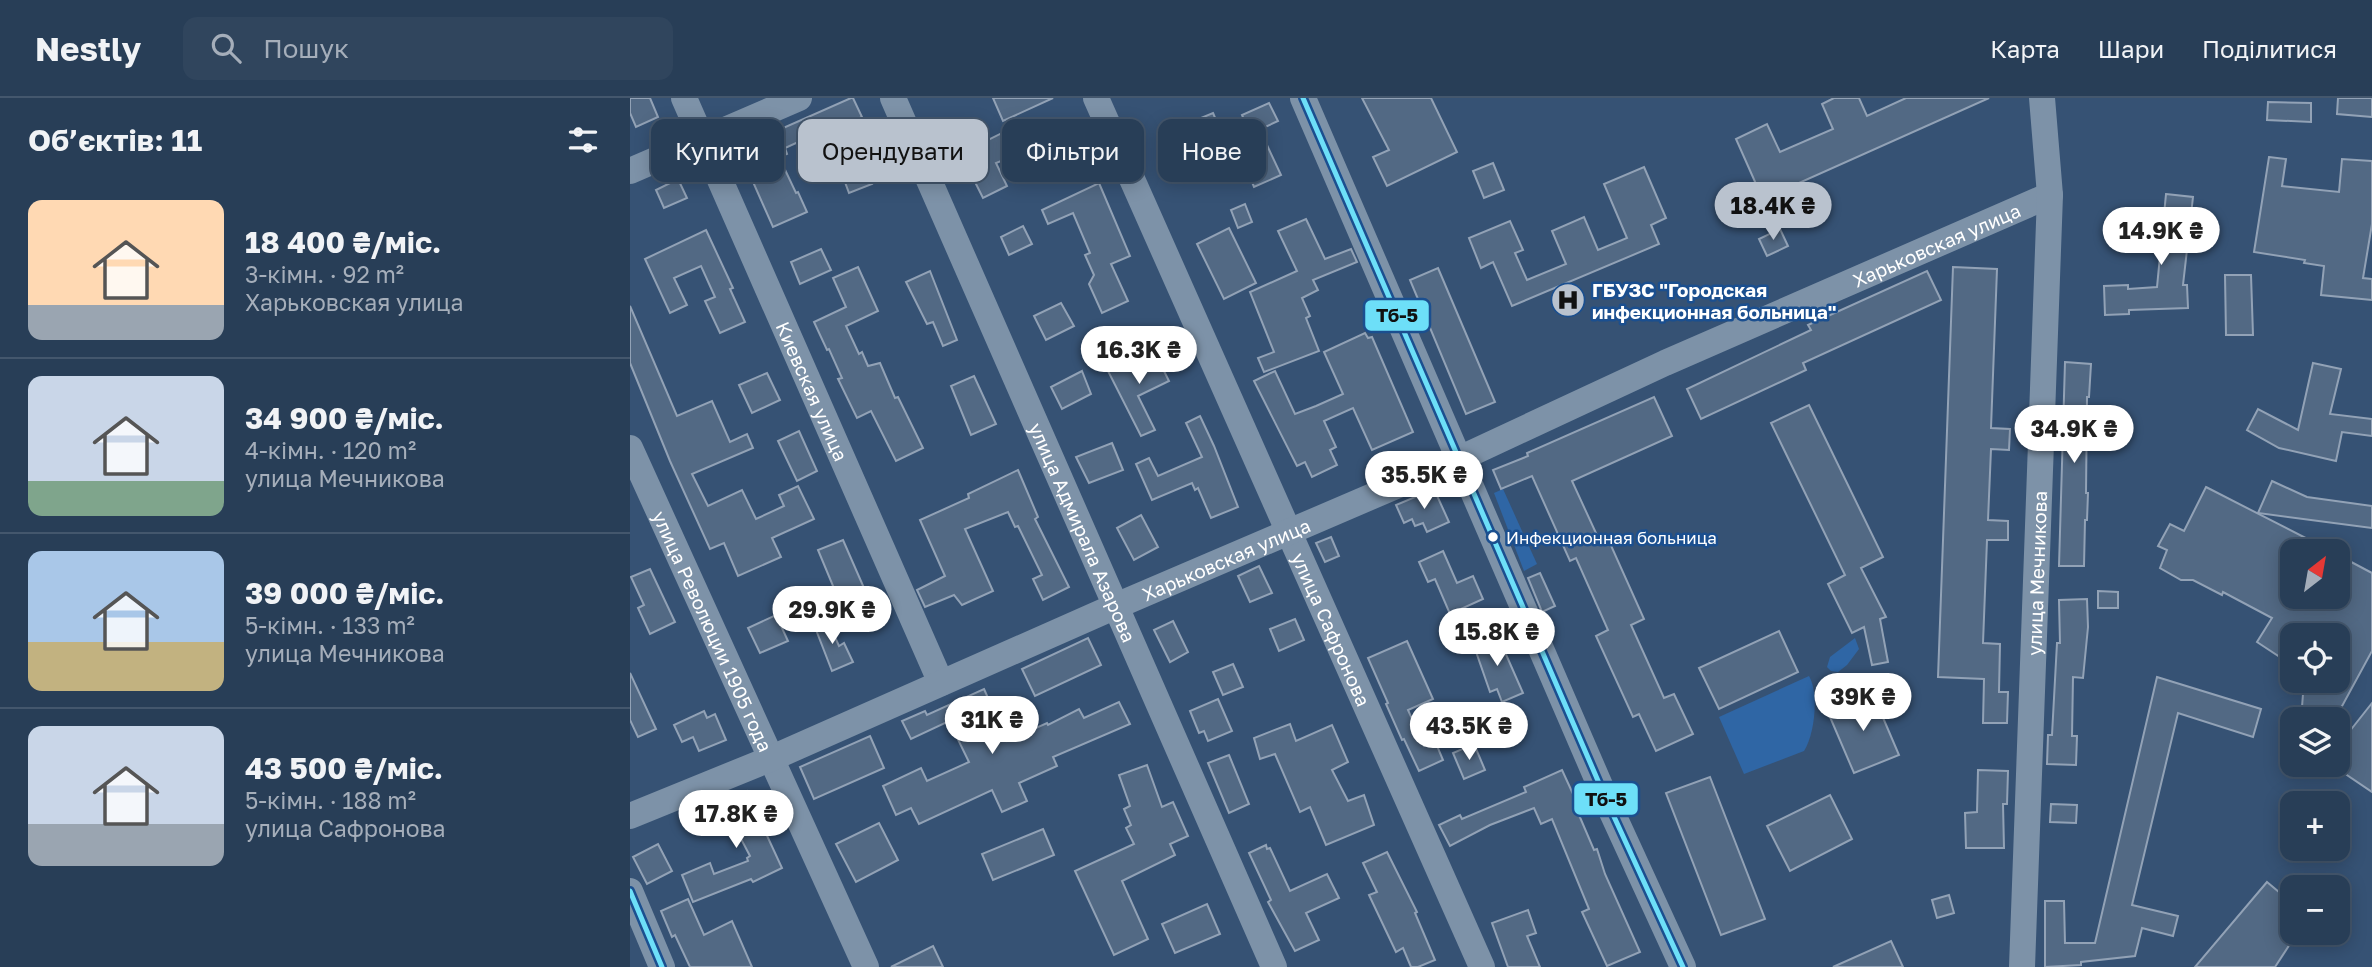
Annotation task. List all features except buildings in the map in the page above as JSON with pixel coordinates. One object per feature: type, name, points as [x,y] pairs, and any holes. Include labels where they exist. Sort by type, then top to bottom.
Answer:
[{"type":"street","name":"Киевская улица","points":[[684,98],[693,119]]},
{"type":"street","points":[[752,119],[799,98]]},
{"type":"street","name":"улица Адмирала Азарова","points":[[893,98],[1274,967]]},
{"type":"street","name":"улица Сафронова","points":[[1096,98],[1482,967]]},
{"type":"street","points":[[1303,98],[1605,797],[1683,967]]},
{"type":"street","name":"улица Мечникова","points":[[2022,967],[2050,195],[2042,98]]},
{"type":"street","points":[[630,171],[651,162]]},
{"type":"street","name":"Киевская улица","points":[[721,182],[941,683]]},
{"type":"street","name":"Харьковская улица","points":[[630,816],[770,759],[1115,606],[1459,459],[1665,363],[2050,195]]},
{"type":"street","name":"улица Революции 1905 года","points":[[630,448],[866,967]]},
{"type":"street","points":[[630,891],[662,967]]},
{"type":"shaded area","points":[[1503,489],[1537,564],[1524,571],[1494,493]]},
{"type":"shaded area","points":[[1855,638],[1859,649],[1847,665],[1838,672],[1831,671],[1827,667],[1830,657]]},
{"type":"shaded area","points":[[1809,676],[1815,703],[1811,734],[1804,751],[1744,774],[1719,717]]},
{"type":"transit line","name":"Тб-5","points":[[1303,98],[1605,797],[1683,967]]},
{"type":"transit line","name":"Тб-5","points":[[630,891],[662,967]]},
{"type":"place","name":"ГБУЗС \"Городская инфекционная больница\"","points":[[1568,300]]},
{"type":"place","name":"Инфекционная больница","points":[[1493,537]]}]
